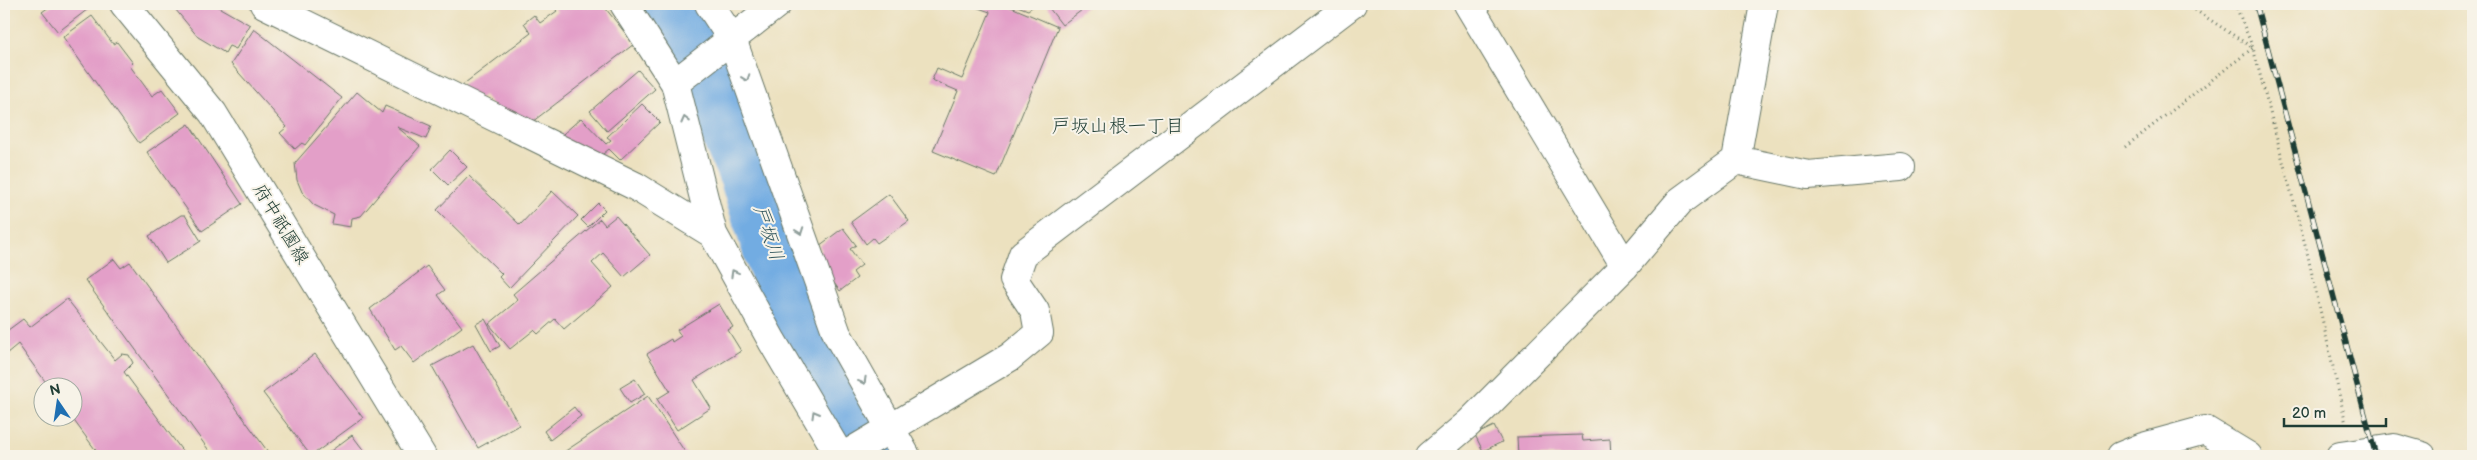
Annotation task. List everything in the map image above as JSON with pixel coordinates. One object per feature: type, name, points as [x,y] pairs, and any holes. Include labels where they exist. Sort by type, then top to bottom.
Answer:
[{"type":"street","name":"府中祇園線","points":[[124,4],[213,113],[422,456]]},
{"type":"street","points":[[264,4],[635,186],[713,234]]},
{"type":"street","points":[[624,4],[683,77],[713,234],[772,341],[845,454],[1010,356],[1039,333],[1035,311],[1014,280],[1023,254],[1352,4]]},
{"type":"street","points":[[709,4],[837,334],[884,432],[906,456]]},
{"type":"street","points":[[683,77],[777,4]]},
{"type":"street","points":[[1468,4],[1625,266]]},
{"type":"street","points":[[1430,456],[1470,423],[1625,266],[1680,201],[1736,160],[1764,4]]},
{"type":"street","points":[[1736,160],[1808,175],[1901,167]]},
{"type":"street","points":[[2121,456],[2143,447],[2205,430],[2248,456]]},
{"type":"street","points":[[2347,455],[2394,448],[2422,456]]},
{"type":"path","points":[[2186,4],[2253,48]]},
{"type":"path","points":[[2235,4],[2253,48],[2306,248],[2347,455]]},
{"type":"path","points":[[2124,147],[2253,48]]},
{"type":"building","points":[[53,4],[90,4],[92,6],[58,32],[42,12]]},
{"type":"building","points":[[171,4],[213,4],[250,25],[236,49],[229,46],[225,53],[198,37]]},
{"type":"building","points":[[551,4],[602,4],[634,44],[515,135],[484,95],[474,103],[461,86],[531,33],[524,23],[534,15],[540,23],[557,11]]},
{"type":"building","points":[[967,4],[1004,4],[1058,27],[996,177],[933,151],[958,91],[932,80],[937,68],[962,79],[990,12]]},
{"type":"building","points":[[1012,4],[1036,4],[1028,10]]},
{"type":"building","points":[[1046,4],[1090,4],[1062,25]]},
{"type":"building","points":[[92,16],[113,44],[117,42],[133,63],[130,66],[152,96],[162,89],[180,113],[139,143],[63,37]]},
{"type":"building","points":[[254,29],[342,98],[305,145],[302,143],[295,149],[280,133],[287,127],[231,64]]},
{"type":"building","points":[[638,70],[655,89],[607,131],[590,111]]},
{"type":"building","points":[[357,92],[382,113],[385,106],[431,126],[426,139],[397,127],[420,146],[361,216],[352,218],[351,227],[332,224],[334,215],[314,205],[302,192],[297,180],[295,163]]},
{"type":"building","points":[[642,104],[660,122],[620,160],[609,149],[590,165],[546,149],[581,118],[606,144],[611,140],[607,137]]},
{"type":"building","points":[[189,124],[242,204],[202,231],[147,152]]},
{"type":"building","points":[[450,150],[467,167],[448,185],[432,169]]},
{"type":"building","points":[[469,176],[520,225],[552,191],[578,216],[509,288],[499,277],[502,274],[437,210]]},
{"type":"building","points":[[889,194],[909,221],[877,243],[873,238],[866,244],[851,222]]},
{"type":"building","points":[[598,203],[605,210],[588,227],[581,220]]},
{"type":"building","points":[[181,215],[185,215],[201,241],[166,263],[149,236]]},
{"type":"building","points":[[616,216],[650,255],[624,277],[603,253],[592,263],[613,287],[564,329],[555,319],[538,334],[534,330],[510,349],[489,324],[518,300],[513,294],[600,219],[605,225]]},
{"type":"building","points":[[843,228],[856,245],[850,249],[862,265],[853,272],[857,278],[840,291],[814,256],[822,250],[819,246]]},
{"type":"building","points":[[114,259],[121,268],[130,262],[271,456],[213,456],[85,280]]},
{"type":"building","points":[[427,266],[445,290],[438,295],[462,327],[414,363],[401,346],[395,350],[370,309]]},
{"type":"building","points":[[67,299],[115,360],[122,354],[129,355],[133,363],[124,372],[186,456],[100,456],[79,428],[82,428],[82,378],[43,378],[18,344],[6,354],[4,350],[4,333],[23,319],[30,327]]},
{"type":"building","points":[[719,304],[733,327],[728,330],[741,351],[694,380],[711,408],[677,430],[657,399],[670,391],[647,354],[671,339],[672,342],[681,336],[677,330]]},
{"type":"building","points":[[485,319],[500,346],[491,351],[476,324]]},
{"type":"building","points":[[473,344],[519,425],[478,448],[432,366]]},
{"type":"building","points":[[315,354],[363,418],[311,456],[263,393]]},
{"type":"building","points":[[635,379],[645,394],[630,403],[620,388]]},
{"type":"building","points":[[648,396],[687,455],[558,456]]},
{"type":"building","points":[[574,407],[581,416],[550,440],[544,431]]},
{"type":"building","points":[[1494,426],[1502,442],[1483,451],[1475,435]]},
{"type":"building","points":[[352,435],[368,456],[324,456]]},
{"type":"building","points":[[1582,435],[1583,441],[1610,439],[1611,456],[1518,456],[1517,437]]},
{"type":"waterway","name":"戸坂川","points":[[671,4],[684,23],[749,174],[797,323],[876,456]]},
{"type":"railway","points":[[2256,4],[2376,456]]},
{"type":"district","name":"戸坂山根一丁目","points":[[1118,126]]}]
